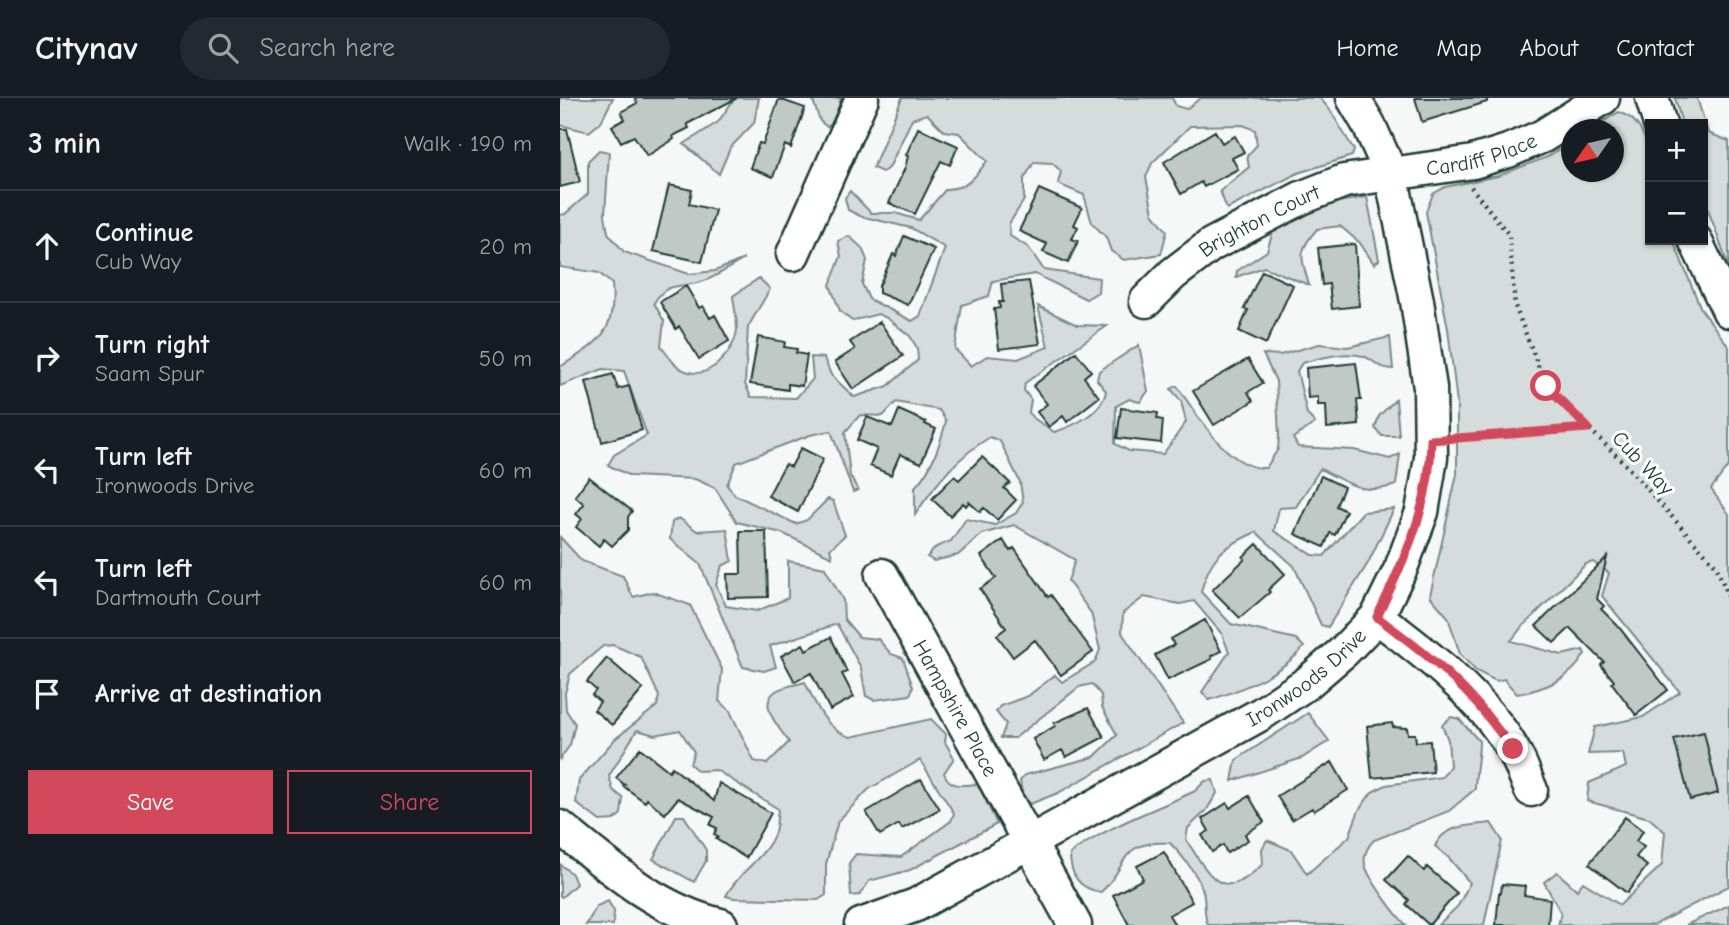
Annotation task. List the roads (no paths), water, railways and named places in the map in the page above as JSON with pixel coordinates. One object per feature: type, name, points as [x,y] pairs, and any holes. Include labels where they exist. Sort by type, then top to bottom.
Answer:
[{"type":"street","points":[[793,254],[862,98]]},
{"type":"street","name":"Ironwoods Drive","points":[[861,925],[916,905],[1261,714],[1307,683],[1343,652],[1377,617],[1401,568],[1422,512],[1431,458],[1431,440],[1428,376],[1417,301],[1391,174],[1369,125],[1353,98]]},
{"type":"street","name":"Cardiff Place","points":[[1391,174],[1453,165],[1496,155],[1531,141],[1603,98]]},
{"type":"street","points":[[1652,98],[1658,119]]},
{"type":"street","name":"Brighton Court","points":[[1146,301],[1173,274],[1211,245],[1289,203],[1343,181],[1391,174]]},
{"type":"street","points":[[1697,245],[1729,311]]},
{"type":"street","name":"Hampshire Place","points":[[882,575],[1075,925]]},
{"type":"street","points":[[1377,617],[1420,649],[1455,680],[1485,713],[1513,749],[1531,790]]},
{"type":"street","points":[[560,827],[650,897],[701,920],[721,925]]}]
